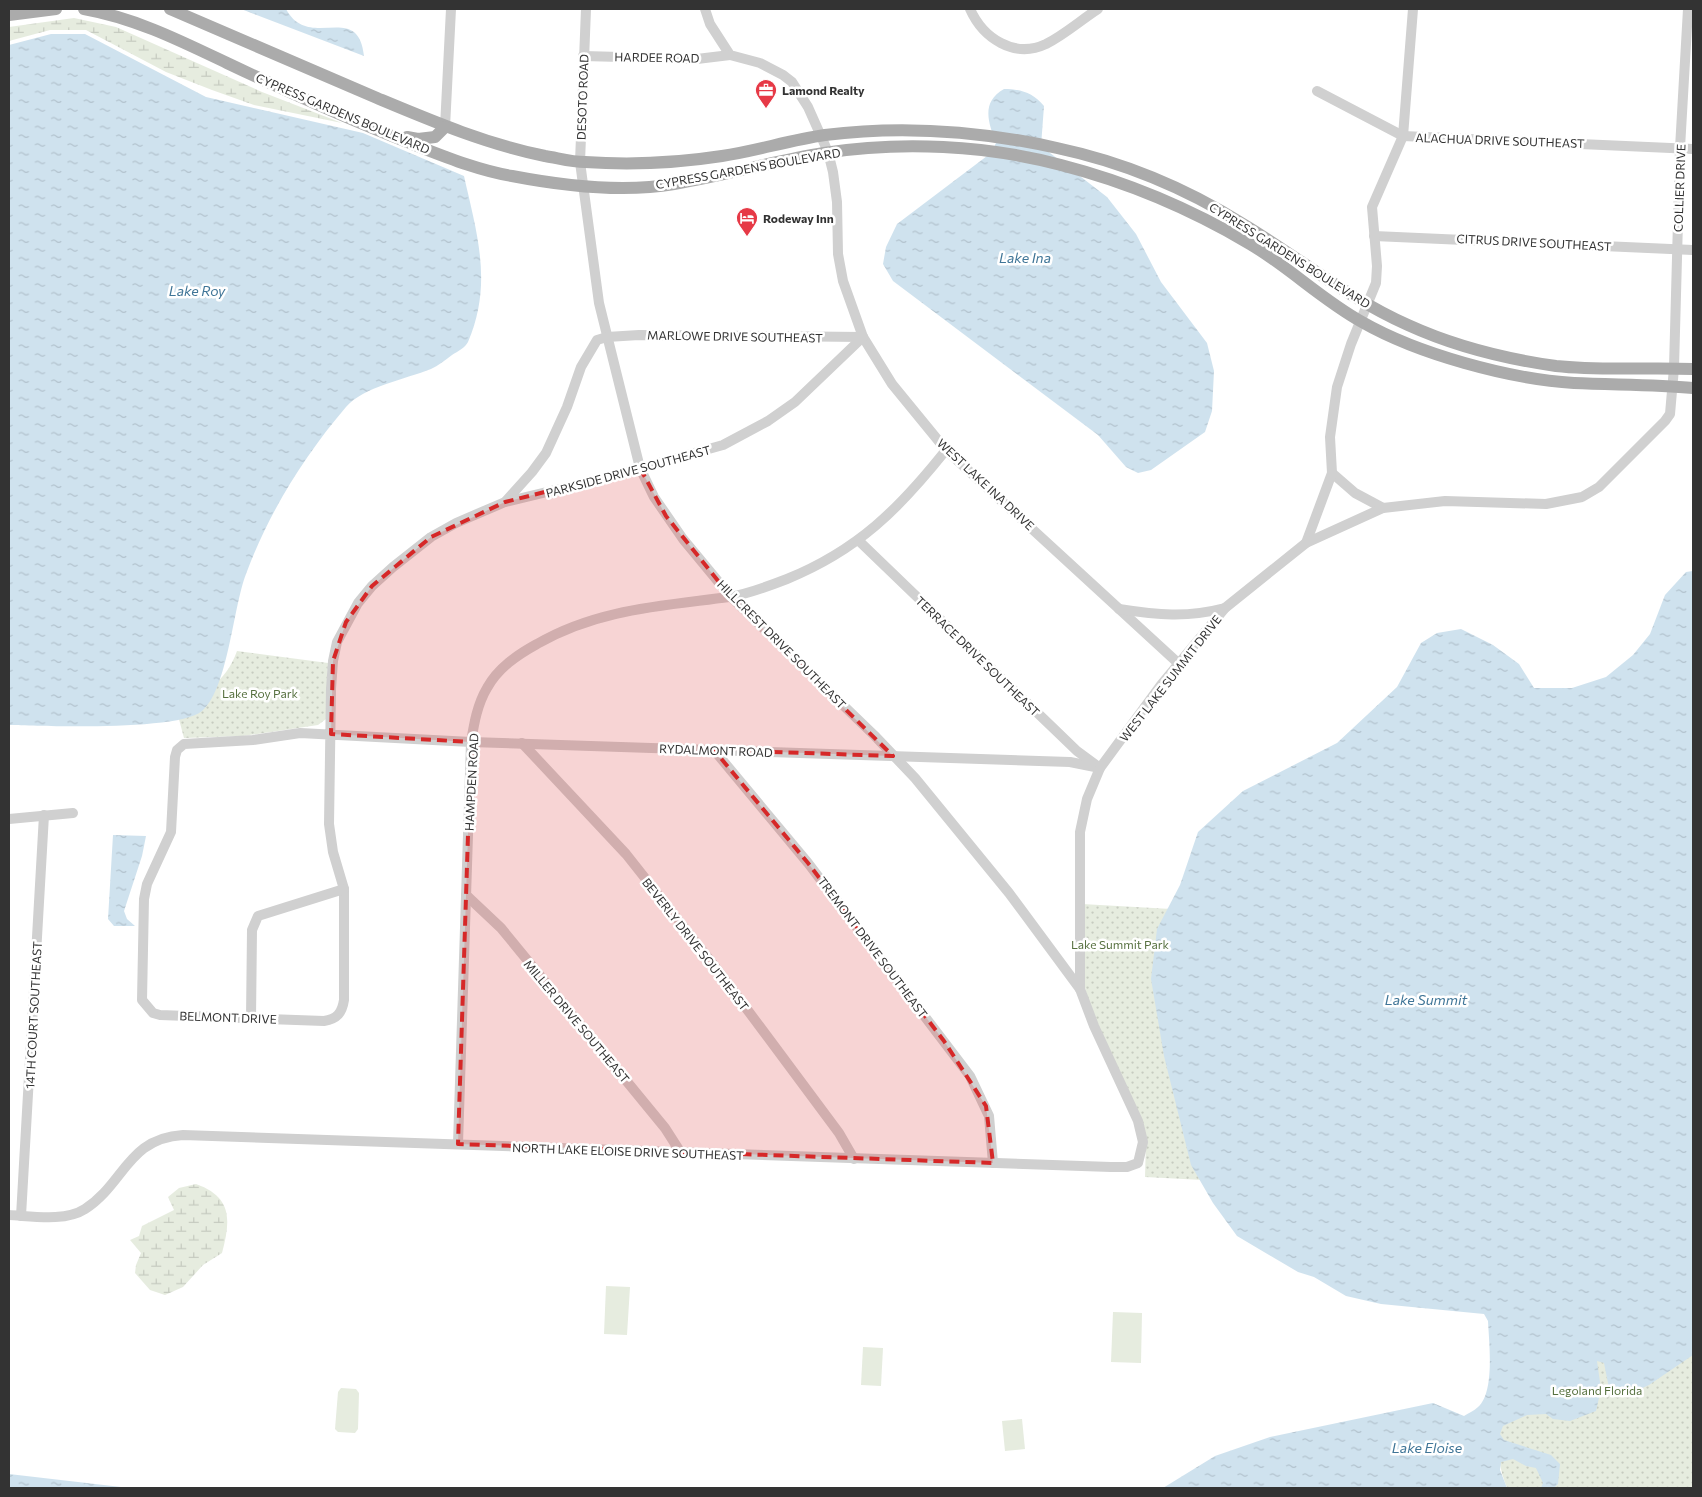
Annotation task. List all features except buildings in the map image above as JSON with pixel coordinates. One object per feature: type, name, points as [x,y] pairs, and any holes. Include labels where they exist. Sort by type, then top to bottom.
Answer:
[{"type":"main road","points":[[9,15],[29,10],[56,9]]},
{"type":"main road","name":"CYPRESS GARDENS BOULEVARD","points":[[84,9],[116,14],[380,131],[460,162],[510,176],[584,186],[626,188],[671,185],[770,162],[828,152],[908,146],[1004,154],[1059,164],[1130,186],[1200,216],[1252,245],[1362,322],[1426,350],[1505,373],[1570,382],[1693,388]]},
{"type":"main road","name":"CYPRESS GARDENS BOULEVARD","points":[[170,9],[445,127],[511,149],[580,162],[663,163],[723,156],[822,136],[872,131],[938,130],[1002,138],[1057,148],[1098,158],[1135,171],[1205,202],[1368,304],[1408,325],[1450,341],[1508,358],[1559,366],[1693,369]]},
{"type":"main road","points":[[380,131],[418,139],[436,137],[445,127]]},
{"type":"street","points":[[445,127],[451,9]]},
{"type":"street","name":"DESOTO ROAD","points":[[584,186],[580,162],[586,9]]},
{"type":"street","points":[[704,9],[710,24],[730,55]]},
{"type":"street","points":[[970,9],[982,29],[998,42],[1015,48],[1036,48],[1047,44],[1098,9]]},
{"type":"street","points":[[1306,543],[1332,473],[1330,437],[1334,401],[1349,350],[1362,322],[1377,276],[1372,207],[1403,136],[1413,9]]},
{"type":"street","name":"COLLIER DRIVE","points":[[1674,368],[1680,148],[1688,9]]},
{"type":"street","name":"HARDEE ROAD","points":[[583,56],[696,59],[730,55]]},
{"type":"street","name":"WEST LAKE INA DRIVE","points":[[730,55],[760,63],[792,82],[808,107],[828,152],[837,202],[840,268],[863,337],[892,384],[946,450],[1178,663]]},
{"type":"street","name":"ALACHUA DRIVE SOUTHEAST","points":[[1317,91],[1403,136],[1693,149]]},
{"type":"street","name":"HILLCREST DRIVE SOUTHEAST","points":[[584,186],[599,303],[607,337],[640,468],[666,516],[731,597],[874,735],[915,778],[1009,893],[1080,989]]},
{"type":"street","name":"CITRUS DRIVE SOUTHEAST","points":[[1374,236],[1693,250]]},
{"type":"street","name":"MARLOWE DRIVE SOUTHEAST","points":[[607,337],[649,335],[863,337]]},
{"type":"street","points":[[504,502],[546,453],[589,350],[597,340],[607,337]]},
{"type":"street","name":"PARKSIDE DRIVE SOUTHEAST","points":[[331,734],[334,655],[346,622],[372,586],[431,537],[456,523],[504,502],[723,445],[768,421],[795,402],[863,337]]},
{"type":"street","name":"WEST LAKE SUMMIT DRIVE","points":[[1138,1163],[1143,1142],[1138,1121],[1094,1026],[1080,989],[1080,832],[1087,799],[1100,768],[1178,663],[1225,608],[1306,543],[1383,508],[1445,501],[1546,504],[1582,497],[1599,487],[1670,414],[1674,368]]},
{"type":"street","name":"HAMPDEN ROAD","points":[[458,1144],[471,742],[482,699],[498,672],[512,660],[546,638],[568,627],[608,614],[698,600],[731,597],[806,570],[859,541],[916,487],[946,450]]},
{"type":"street","points":[[1332,473],[1355,493],[1383,508]]},
{"type":"street","name":"TERRACE DRIVE SOUTHEAST","points":[[859,541],[1077,751],[1100,768]]},
{"type":"street","points":[[1118,608],[1173,616],[1199,615],[1225,608]]},
{"type":"street","name":"RYDALMONT ROAD","points":[[222,742],[300,733],[331,734],[360,738],[1070,762],[1100,768]]},
{"type":"street","name":"BELMONT DRIVE","points":[[222,742],[184,744],[177,750],[171,832],[147,884],[144,899],[142,1000],[153,1013],[160,1015],[324,1021],[336,1018],[340,1014],[344,1000],[344,890],[333,852],[329,824],[331,734]]},
{"type":"street","name":"BEVERLY DRIVE SOUTHEAST","points":[[522,743],[626,854],[655,890],[833,1125],[854,1159]]},
{"type":"street","name":"TREMONT DRIVE SOUTHEAST","points":[[714,750],[808,862],[970,1076],[989,1116],[993,1163]]},
{"type":"street","points":[[9,819],[73,812]]},
{"type":"street","name":"14TH COURT SOUTHEAST","points":[[21,1216],[44,815]]},
{"type":"street","points":[[250,1018],[252,930],[258,916],[344,890]]},
{"type":"street","name":"MILLER DRIVE SOUTHEAST","points":[[466,895],[501,928],[660,1121],[681,1153]]},
{"type":"street","name":"NORTH LAKE ELOISE DRIVE SOUTHEAST","points":[[9,1215],[64,1215],[85,1209],[99,1198],[135,1153],[148,1144],[176,1135],[1111,1168],[1127,1167],[1138,1163]]},
{"type":"highlighted area","points":[[640,468],[666,516],[731,597],[893,756],[714,750],[808,863],[944,1041],[986,1106],[993,1163],[458,1144],[471,742],[331,734],[333,661],[346,622],[372,586],[431,537],[505,502]]},
{"type":"green space","points":[[74,18],[116,27],[262,92],[342,123],[254,105],[212,90],[166,72],[86,30],[50,30],[9,41],[9,27]]},
{"type":"green space","name":"Lake Roy Park","points":[[237,651],[328,663],[326,719],[318,725],[243,736],[184,738],[176,708],[213,686],[226,672]]},
{"type":"green space","name":"Lake Summit Park","points":[[1082,904],[1171,909],[1203,1180],[1145,1177],[1146,1142],[1142,1121],[1089,1005],[1084,983]]},
{"type":"green space","points":[[196,1184],[217,1195],[226,1211],[227,1230],[222,1253],[203,1265],[183,1287],[165,1295],[150,1290],[135,1273],[141,1253],[130,1240],[139,1236],[142,1226],[174,1210],[168,1197],[179,1188]]},
{"type":"green space","name":"Legoland Florida","points":[[1693,1284],[1693,1488],[1507,1488],[1500,1466],[1499,1455],[1500,1398]]},
{"type":"green space","points":[[606,1286],[630,1287],[627,1335],[604,1334]]},
{"type":"green space","points":[[1113,1312],[1142,1313],[1141,1363],[1111,1362]]},
{"type":"green space","points":[[863,1347],[883,1348],[881,1386],[861,1385]]},
{"type":"green space","points":[[341,1388],[356,1389],[359,1393],[358,1429],[355,1433],[338,1432],[335,1429],[338,1392]]},
{"type":"green space","points":[[1022,1419],[1025,1449],[1005,1451],[1002,1421]]},
{"type":"water","points":[[241,9],[286,9],[296,21],[307,27],[343,28],[353,31],[360,40],[364,56]]},
{"type":"water","name":"Lake Roy","points":[[51,34],[85,34],[206,97],[363,133],[464,176],[478,239],[481,279],[480,300],[476,321],[467,344],[434,368],[374,389],[363,394],[346,407],[316,445],[288,486],[265,529],[241,588],[224,667],[211,700],[202,711],[189,717],[167,722],[110,726],[9,725],[9,45]]},
{"type":"water","name":"Lake Ina","points":[[1004,89],[1026,93],[1036,98],[1044,106],[1041,146],[1107,197],[1136,234],[1161,282],[1207,343],[1214,371],[1212,411],[1205,432],[1151,470],[1138,473],[1126,467],[1098,435],[893,281],[883,264],[886,247],[897,224],[991,153],[996,143],[989,120],[989,106],[997,94]]},
{"type":"water","name":"Lake Summit","points":[[1693,571],[1693,1355],[1649,1385],[1629,1394],[1609,1388],[1604,1363],[1597,1361],[1601,1389],[1596,1411],[1570,1421],[1553,1419],[1546,1414],[1527,1415],[1503,1426],[1500,1434],[1504,1440],[1551,1455],[1560,1464],[1558,1484],[1554,1488],[1541,1488],[1543,1483],[1536,1468],[1526,1466],[1513,1459],[1501,1462],[1500,1470],[1507,1488],[1163,1488],[1215,1456],[1270,1437],[1433,1403],[1464,1416],[1476,1408],[1483,1400],[1487,1390],[1490,1367],[1488,1321],[1484,1314],[1381,1304],[1346,1296],[1314,1277],[1298,1272],[1237,1236],[1213,1203],[1191,1165],[1164,1056],[1151,979],[1157,929],[1180,885],[1198,832],[1243,791],[1337,743],[1397,687],[1421,643],[1437,633],[1461,629],[1493,645],[1519,664],[1534,688],[1572,688],[1606,677],[1633,655],[1650,634],[1665,595],[1686,572]]},
{"type":"water","points":[[113,835],[146,836],[142,856],[124,911],[127,919],[135,926],[114,926],[108,919]]},
{"type":"water","points":[[9,1474],[121,1487],[126,1488],[9,1488]]},
{"type":"place","name":"Lamond Realty","points":[[766,109]]},
{"type":"place","name":"Rodeway Inn","points":[[747,237]]},
{"type":"water label","name":"Lake Eloise","points":[[1427,1447]]}]
